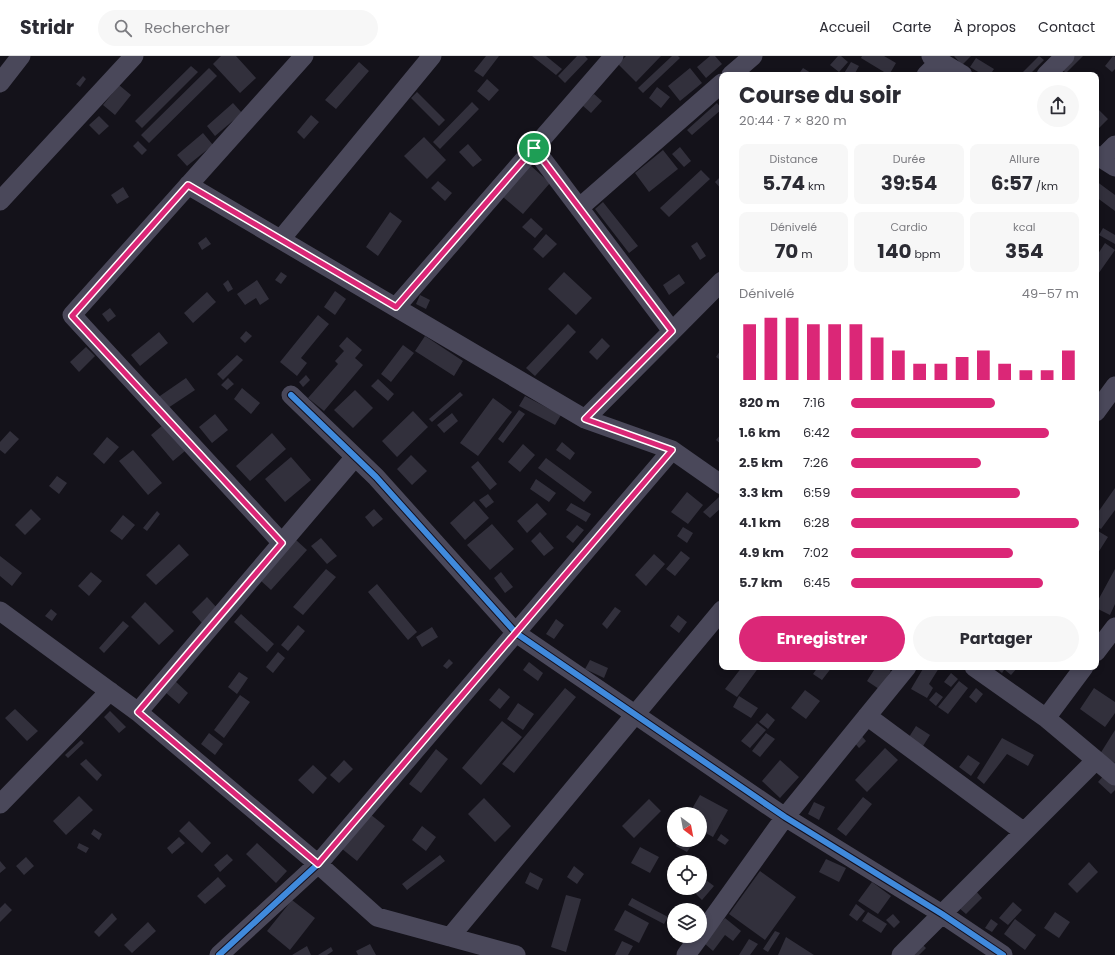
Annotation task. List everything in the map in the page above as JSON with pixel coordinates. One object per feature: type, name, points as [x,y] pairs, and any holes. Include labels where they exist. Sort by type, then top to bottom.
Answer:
[{"type":"street","points":[[0,83],[22,56]]},
{"type":"street","points":[[0,201],[134,56]]},
{"type":"street","points":[[282,543],[72,316],[304,56]]},
{"type":"street","points":[[281,239],[432,56]]},
{"type":"street","points":[[396,307],[614,56]]},
{"type":"street","points":[[734,72],[753,56]]},
{"type":"street","points":[[1049,72],[1065,56]]},
{"type":"street","points":[[928,72],[935,58],[958,72]]},
{"type":"street","points":[[579,208],[719,86]]},
{"type":"street","points":[[534,148],[672,331]]},
{"type":"street","points":[[188,185],[585,419],[672,450],[719,483]]},
{"type":"street","points":[[585,419],[719,284]]},
{"type":"street","points":[[1099,408],[1115,386]]},
{"type":"street","points":[[291,395],[376,477],[516,632],[785,817],[942,914],[1002,955]]},
{"type":"street","points":[[219,955],[318,864],[672,450]]},
{"type":"street","points":[[138,712],[355,457]]},
{"type":"street","points":[[450,937],[719,614]]},
{"type":"street","points":[[2,617],[138,712],[318,864],[377,917],[516,955]]},
{"type":"street","points":[[1099,648],[1115,627]]},
{"type":"street","points":[[707,926],[785,817],[905,670]]},
{"type":"street","points":[[978,670],[1046,718],[1115,776]]},
{"type":"street","points":[[1046,718],[1082,670]]},
{"type":"street","points":[[0,804],[110,691]]},
{"type":"street","points":[[868,716],[1024,832]]},
{"type":"street","points":[[901,955],[1096,760]]},
{"type":"street","points":[[686,955],[695,943]]},
{"type":"building","points":[[221,56],[236,56],[256,78],[240,93],[213,64]]},
{"type":"building","points":[[486,56],[499,56],[483,77],[474,71]]},
{"type":"building","points":[[532,56],[546,56],[562,69],[556,75]]},
{"type":"building","points":[[577,56],[585,56],[588,59],[565,83],[558,76]]},
{"type":"building","points":[[626,56],[661,56],[636,82],[618,64]]},
{"type":"building","points":[[672,56],[678,56],[680,58],[643,93],[638,88]]},
{"type":"building","points":[[710,56],[715,56],[722,64],[706,78],[697,67]]},
{"type":"building","points":[[838,56],[841,56],[848,62],[839,72],[830,65]]},
{"type":"building","points":[[862,56],[884,56],[896,63],[891,72],[884,72],[861,58]]},
{"type":"building","points":[[954,56],[971,56],[962,65]]},
{"type":"building","points":[[1039,56],[1044,60],[1032,72],[1023,72]]},
{"type":"building","points":[[1071,56],[1083,56],[1067,72],[1060,67]]},
{"type":"building","points":[[1113,56],[1115,57],[1115,69],[1112,72],[1105,66]]},
{"type":"building","points":[[976,58],[994,69],[992,72],[978,72],[970,67]]},
{"type":"building","points":[[359,62],[369,71],[336,109],[325,100]]},
{"type":"building","points":[[851,62],[859,66],[856,72],[845,72]]},
{"type":"building","points":[[191,66],[198,72],[142,128],[135,121]]},
{"type":"building","points":[[209,68],[217,76],[149,143],[141,135]]},
{"type":"building","points":[[690,68],[702,83],[680,101],[668,86]]},
{"type":"building","points":[[803,68],[809,72],[800,72]]},
{"type":"building","points":[[83,76],[86,79],[80,87],[76,84]]},
{"type":"building","points":[[487,79],[499,90],[489,101],[477,91]]},
{"type":"building","points":[[119,85],[131,95],[115,115],[103,105]]},
{"type":"building","points":[[657,87],[670,97],[661,108],[649,98]]},
{"type":"building","points":[[417,92],[445,120],[439,126],[411,98]]},
{"type":"building","points":[[594,94],[602,101],[591,113],[582,105]]},
{"type":"building","points":[[472,102],[479,109],[440,149],[433,142]]},
{"type":"building","points":[[233,103],[242,113],[215,136],[207,126]]},
{"type":"building","points":[[717,103],[719,105],[719,112],[692,135],[687,130]]},
{"type":"building","points":[[1099,110],[1108,119],[1099,128]]},
{"type":"building","points":[[311,115],[319,122],[304,139],[297,132]]},
{"type":"building","points":[[99,116],[109,126],[99,135],[89,125]]},
{"type":"building","points":[[203,133],[213,145],[187,166],[177,155]]},
{"type":"building","points":[[424,137],[446,160],[427,179],[404,156]]},
{"type":"building","points":[[138,141],[147,150],[142,155],[133,146]]},
{"type":"building","points":[[468,144],[482,160],[473,167],[459,152]]},
{"type":"building","points":[[680,147],[691,161],[684,167],[672,154]]},
{"type":"building","points":[[663,150],[678,169],[649,192],[635,173]]},
{"type":"building","points":[[530,165],[550,183],[523,214],[503,197]]},
{"type":"building","points":[[701,170],[710,179],[669,217],[660,208]]},
{"type":"building","points":[[719,178],[719,187],[715,182]]},
{"type":"building","points":[[438,181],[452,193],[445,201],[431,188]]},
{"type":"building","points":[[1099,183],[1115,195],[1115,211],[1099,199]]},
{"type":"building","points":[[123,187],[129,197],[117,204],[111,195]]},
{"type":"building","points":[[603,202],[638,246],[629,253],[595,209]]},
{"type":"building","points":[[390,212],[402,221],[378,256],[366,247]]},
{"type":"building","points":[[531,218],[543,229],[535,238],[522,227]]},
{"type":"building","points":[[1103,228],[1115,235],[1115,244],[1099,235]]},
{"type":"building","points":[[546,234],[557,244],[543,258],[533,249]]},
{"type":"building","points":[[206,237],[211,244],[202,250],[198,243]]},
{"type":"building","points":[[697,242],[706,256],[700,260],[691,246]]},
{"type":"building","points":[[1105,243],[1115,250],[1099,273],[1099,252]]},
{"type":"building","points":[[281,272],[287,276],[281,284],[275,280]]},
{"type":"building","points":[[564,272],[592,298],[576,315],[548,289]]},
{"type":"building","points":[[679,274],[685,283],[669,295],[663,285]]},
{"type":"building","points":[[228,280],[233,289],[228,292],[223,284]]},
{"type":"building","points":[[257,280],[269,299],[260,305],[256,298],[245,305],[237,294]]},
{"type":"building","points":[[335,291],[346,299],[335,315],[324,307]]},
{"type":"building","points":[[207,292],[216,302],[193,323],[184,313]]},
{"type":"building","points":[[420,295],[430,300],[426,309],[416,304]]},
{"type":"building","points":[[110,308],[116,316],[108,322],[102,314]]},
{"type":"building","points":[[318,315],[329,324],[301,358],[307,363],[297,376],[280,362]]},
{"type":"building","points":[[568,324],[576,332],[535,376],[526,368]]},
{"type":"building","points":[[246,331],[252,336],[245,343],[240,338]]},
{"type":"building","points":[[159,332],[168,343],[140,366],[131,355]]},
{"type":"building","points":[[425,336],[463,361],[454,376],[415,351]]},
{"type":"building","points":[[347,337],[362,350],[355,358],[363,365],[324,411],[308,398],[338,364],[335,361],[344,351],[339,346]]},
{"type":"building","points":[[602,338],[610,346],[597,360],[589,352]]},
{"type":"building","points":[[403,345],[414,353],[391,382],[381,374]]},
{"type":"building","points":[[86,347],[95,356],[79,372],[70,362]]},
{"type":"building","points":[[237,355],[243,360],[223,380],[217,374]]},
{"type":"building","points":[[306,375],[310,380],[303,387],[299,382]]},
{"type":"building","points":[[186,378],[195,390],[165,410],[157,398]]},
{"type":"building","points":[[228,378],[234,384],[227,390],[221,385]]},
{"type":"building","points":[[378,379],[394,394],[388,401],[371,386]]},
{"type":"building","points":[[242,388],[260,403],[251,414],[234,399]]},
{"type":"building","points":[[355,390],[373,408],[353,428],[334,410]]},
{"type":"building","points":[[460,392],[463,395],[432,422],[429,419]]},
{"type":"building","points":[[525,396],[561,415],[555,425],[519,406]]},
{"type":"building","points":[[493,398],[512,412],[478,456],[460,443]]},
{"type":"building","points":[[519,410],[525,414],[503,443],[498,439]]},
{"type":"building","points":[[413,411],[428,427],[397,457],[382,441]]},
{"type":"building","points":[[452,413],[458,421],[444,433],[437,425]]},
{"type":"building","points":[[215,414],[228,430],[212,443],[199,427]]},
{"type":"building","points":[[163,425],[185,451],[173,461],[151,435]]},
{"type":"building","points":[[10,431],[19,439],[5,454],[0,450],[0,442]]},
{"type":"building","points":[[272,433],[286,449],[250,481],[236,466]]},
{"type":"building","points":[[107,437],[119,447],[104,464],[93,454]]},
{"type":"building","points":[[562,442],[575,453],[570,460],[556,450]]},
{"type":"building","points":[[523,444],[535,455],[520,472],[508,462]]},
{"type":"building","points":[[133,450],[162,483],[148,495],[119,461]]},
{"type":"building","points":[[411,455],[427,471],[412,485],[397,469]]},
{"type":"building","points":[[291,457],[311,480],[285,502],[265,479]]},
{"type":"building","points":[[546,458],[592,492],[584,502],[538,468]]},
{"type":"building","points":[[478,461],[497,484],[490,490],[471,467]]},
{"type":"building","points":[[57,476],[67,483],[59,494],[49,486]]},
{"type":"building","points":[[536,479],[556,493],[549,502],[530,489]]},
{"type":"building","points":[[1115,488],[1115,510],[1101,529],[1099,528],[1099,511]]},
{"type":"building","points":[[687,492],[703,505],[688,524],[671,512]]},
{"type":"building","points":[[488,494],[494,502],[486,508],[479,500]]},
{"type":"building","points":[[719,497],[719,510],[710,518],[703,512]]},
{"type":"building","points":[[474,501],[489,518],[465,540],[450,523]]},
{"type":"building","points":[[537,503],[547,514],[527,533],[517,521]]},
{"type":"building","points":[[571,503],[591,514],[586,522],[566,510]]},
{"type":"building","points":[[31,509],[41,519],[25,535],[15,525]]},
{"type":"building","points":[[374,509],[383,519],[373,527],[365,517]]},
{"type":"building","points":[[157,511],[160,514],[147,531],[143,528]]},
{"type":"building","points":[[123,515],[135,525],[122,540],[110,531]]},
{"type":"building","points":[[492,524],[514,549],[490,570],[467,545]]},
{"type":"building","points":[[577,525],[584,530],[573,543],[566,537]]},
{"type":"building","points":[[683,527],[693,533],[687,543],[677,536]]},
{"type":"building","points":[[540,532],[554,548],[544,556],[531,541]]},
{"type":"building","points":[[1099,532],[1108,537],[1099,551]]},
{"type":"building","points":[[321,538],[337,556],[327,564],[311,546]]},
{"type":"building","points":[[296,540],[307,550],[271,590],[260,580]]},
{"type":"building","points":[[179,544],[189,555],[156,585],[146,575]]},
{"type":"building","points":[[681,551],[690,558],[675,576],[666,569]]},
{"type":"building","points":[[654,554],[665,564],[646,586],[635,575]]},
{"type":"building","points":[[0,556],[22,573],[12,586],[0,576]]},
{"type":"building","points":[[326,569],[336,577],[303,615],[293,607]]},
{"type":"building","points":[[1115,569],[1115,604],[1110,615],[1099,610],[1099,598]]},
{"type":"building","points":[[91,572],[102,581],[89,596],[78,586]]},
{"type":"building","points":[[501,572],[513,587],[505,593],[494,578]]},
{"type":"building","points":[[377,584],[417,632],[408,640],[368,592]]},
{"type":"building","points":[[207,597],[217,608],[202,623],[192,612]]},
{"type":"building","points":[[145,602],[174,631],[159,645],[131,617]]},
{"type":"building","points":[[615,607],[621,611],[607,629],[602,624]]},
{"type":"building","points":[[51,609],[57,614],[52,621],[45,616]]},
{"type":"building","points":[[241,614],[274,644],[267,652],[234,622]]},
{"type":"building","points":[[678,615],[687,622],[679,633],[670,626]]},
{"type":"building","points":[[556,619],[564,625],[554,639],[546,634]]},
{"type":"building","points":[[123,621],[129,626],[104,653],[99,648]]},
{"type":"building","points":[[298,625],[305,631],[288,651],[281,645]]},
{"type":"building","points":[[432,627],[438,637],[422,647],[416,637]]},
{"type":"building","points":[[278,652],[285,658],[273,673],[266,667]]},
{"type":"building","points":[[449,659],[453,663],[447,669],[443,666]]},
{"type":"building","points":[[590,660],[608,668],[604,678],[585,669]]},
{"type":"building","points":[[529,662],[543,673],[538,681],[523,670]]},
{"type":"building","points":[[740,670],[757,670],[737,697],[725,689]]},
{"type":"building","points":[[816,670],[830,670],[822,680],[813,674]]},
{"type":"building","points":[[874,670],[891,671],[879,689],[867,681]]},
{"type":"building","points":[[922,670],[938,670],[929,684],[933,688],[927,698],[911,689]]},
{"type":"building","points":[[1005,670],[1015,670],[1011,675]]},
{"type":"building","points":[[239,672],[248,678],[237,694],[228,687]]},
{"type":"building","points":[[951,673],[958,679],[951,687],[944,682]]},
{"type":"building","points":[[175,681],[188,693],[179,704],[165,692]]},
{"type":"building","points":[[959,681],[968,688],[948,714],[938,707]]},
{"type":"building","points":[[499,688],[510,697],[500,709],[489,700]]},
{"type":"building","points":[[565,688],[576,697],[514,773],[502,764]]},
{"type":"building","points":[[976,688],[983,694],[976,703],[969,697]]},
{"type":"building","points":[[1094,688],[1115,702],[1115,713],[1105,727],[1080,709]]},
{"type":"building","points":[[805,690],[820,701],[806,719],[791,708]]},
{"type":"building","points":[[936,692],[943,697],[936,706],[929,700]]},
{"type":"building","points":[[240,695],[250,702],[224,738],[214,730]]},
{"type":"building","points":[[739,696],[758,708],[751,718],[733,707]]},
{"type":"building","points":[[518,703],[534,714],[523,730],[507,719]]},
{"type":"building","points":[[15,709],[38,731],[27,741],[5,718]]},
{"type":"building","points":[[110,711],[126,727],[119,733],[104,717]]},
{"type":"building","points":[[767,713],[775,720],[768,729],[759,722]]},
{"type":"building","points":[[502,721],[522,737],[481,785],[462,768]]},
{"type":"building","points":[[757,723],[766,730],[750,748],[741,741]]},
{"type":"building","points":[[916,726],[930,735],[923,746],[909,737]]},
{"type":"building","points":[[1115,730],[1115,763],[1100,754]]},
{"type":"building","points":[[209,733],[223,744],[215,755],[201,744]]},
{"type":"building","points":[[766,733],[775,739],[760,757],[752,751]]},
{"type":"building","points":[[860,734],[866,741],[859,748],[853,741]]},
{"type":"building","points":[[1002,738],[1034,755],[1028,766],[1007,754],[984,784],[977,778]]},
{"type":"building","points":[[81,740],[84,743],[68,758],[65,755]]},
{"type":"building","points":[[885,748],[898,760],[867,792],[855,780]]},
{"type":"building","points":[[436,749],[448,759],[421,793],[409,784]]},
{"type":"building","points":[[968,755],[980,763],[971,776],[959,767]]},
{"type":"building","points":[[86,759],[102,775],[97,781],[80,764]]},
{"type":"building","points":[[344,760],[353,769],[339,783],[330,775]]},
{"type":"building","points":[[780,760],[799,777],[780,798],[762,781]]},
{"type":"building","points":[[313,765],[327,778],[313,794],[298,780]]},
{"type":"building","points":[[1105,774],[1115,783],[1115,790],[1111,794],[1098,782]]},
{"type":"building","points":[[700,795],[728,810],[713,837],[707,834],[707,807],[693,807]]},
{"type":"building","points":[[79,796],[93,810],[66,835],[53,821]]},
{"type":"building","points":[[863,797],[872,804],[846,836],[837,829]]},
{"type":"building","points":[[484,798],[511,826],[495,842],[468,814]]},
{"type":"building","points":[[649,799],[661,811],[634,838],[622,826]]},
{"type":"building","points":[[814,802],[825,807],[819,820],[808,814]]},
{"type":"building","points":[[370,814],[385,826],[357,861],[341,848]]},
{"type":"building","points":[[189,821],[211,843],[202,853],[179,831]]},
{"type":"building","points":[[422,826],[436,837],[426,851],[412,840]]},
{"type":"building","points":[[94,829],[102,834],[99,840],[91,834]]},
{"type":"building","points":[[721,834],[729,840],[725,845],[717,840]]},
{"type":"building","points":[[179,837],[185,843],[172,854],[167,848]]},
{"type":"building","points":[[79,843],[89,848],[86,853],[77,848]]},
{"type":"building","points":[[257,843],[287,871],[276,883],[246,854]]},
{"type":"building","points":[[640,847],[659,857],[650,873],[631,863]]},
{"type":"building","points":[[678,847],[690,847],[687,852]]},
{"type":"building","points":[[227,854],[233,860],[220,872],[214,865]]},
{"type":"building","points":[[440,855],[445,861],[407,890],[402,884]]},
{"type":"building","points":[[26,857],[34,866],[24,875],[16,866]]},
{"type":"building","points":[[826,859],[846,868],[839,882],[819,872]]},
{"type":"building","points":[[0,861],[6,868],[0,873]]},
{"type":"building","points":[[1089,862],[1098,872],[1077,893],[1068,884]]},
{"type":"building","points":[[574,866],[584,874],[577,884],[567,877]]},
{"type":"building","points":[[760,871],[796,897],[765,940],[729,914]]},
{"type":"building","points":[[530,872],[543,879],[538,890],[525,883]]},
{"type":"building","points":[[218,877],[226,886],[205,904],[197,896]]},
{"type":"building","points":[[707,881],[714,886],[707,894]]},
{"type":"building","points":[[872,882],[891,896],[878,914],[858,901]]},
{"type":"building","points":[[975,890],[982,898],[966,914],[958,907]]},
{"type":"building","points":[[566,895],[581,899],[566,952],[551,947]]},
{"type":"building","points":[[697,895],[706,895],[702,900]]},
{"type":"building","points":[[632,898],[667,916],[667,919],[664,924],[628,905]]},
{"type":"building","points":[[292,900],[315,918],[290,950],[267,931]]},
{"type":"building","points":[[1013,902],[1022,910],[1008,925],[999,918]]},
{"type":"building","points":[[5,903],[12,910],[0,922],[0,908]]},
{"type":"building","points":[[856,904],[865,911],[857,921],[849,915]]},
{"type":"building","points":[[625,910],[649,923],[639,943],[614,930]]},
{"type":"building","points":[[868,912],[887,924],[881,933],[862,921]]},
{"type":"building","points":[[1055,912],[1070,922],[1059,938],[1044,928]]},
{"type":"building","points":[[112,913],[117,919],[99,937],[94,932]]},
{"type":"building","points":[[893,914],[900,922],[894,928],[886,920]]},
{"type":"building","points":[[725,918],[741,931],[733,941],[725,935],[713,951],[704,943],[707,943],[707,939]]},
{"type":"building","points":[[991,919],[998,924],[992,932],[985,928]]},
{"type":"building","points":[[1015,919],[1036,935],[1025,950],[1004,934]]},
{"type":"building","points":[[148,922],[156,931],[132,953],[124,945]]},
{"type":"building","points":[[775,931],[780,933],[768,952],[763,949]]},
{"type":"building","points":[[786,937],[814,955],[778,955]]},
{"type":"building","points":[[749,939],[758,944],[750,955],[739,955]]},
{"type":"building","points":[[622,941],[633,946],[628,955],[615,955]]},
{"type":"building","points":[[919,941],[926,948],[919,955],[905,955]]},
{"type":"building","points":[[370,944],[376,955],[358,955],[356,951]]},
{"type":"building","points":[[307,946],[311,955],[292,955]]},
{"type":"building","points":[[331,947],[333,951],[327,955],[318,955]]},
{"type":"cycle path","points":[[291,395],[376,477],[516,633],[785,817],[942,914],[1003,955]]},
{"type":"cycle path","points":[[219,955],[318,864],[672,450]]},
{"type":"route","points":[[534,148],[672,331],[585,419],[672,450],[318,864],[138,712],[282,543],[72,316],[188,185],[396,307],[534,148]]}]
